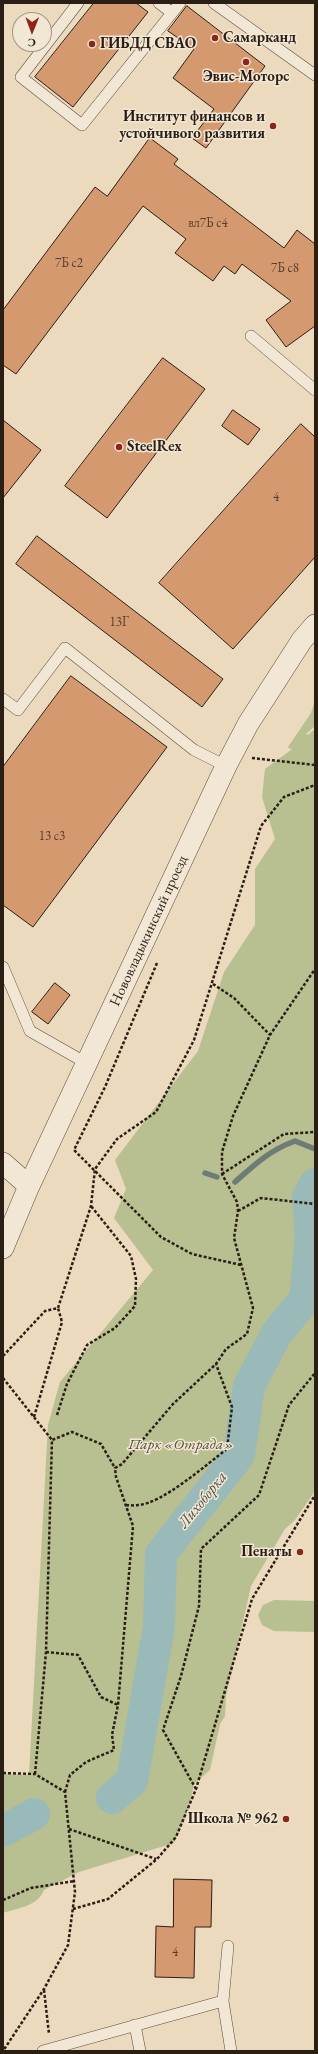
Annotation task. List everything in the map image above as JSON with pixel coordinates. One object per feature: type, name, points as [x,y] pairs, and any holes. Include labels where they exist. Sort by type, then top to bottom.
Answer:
[{"type":"street","name":"Нововладыкинский проезд","points":[[3,1248],[29,1186],[88,1064],[201,817],[229,761],[248,724],[302,640],[315,626]]},
{"type":"street","points":[[3,1163],[29,1186]]},
{"type":"lane","points":[[78,3],[21,77],[82,125],[180,3]]},
{"type":"lane","points":[[159,3],[172,13]]},
{"type":"lane","points":[[217,4],[315,75]]},
{"type":"lane","points":[[250,336],[315,390]]},
{"type":"lane","points":[[3,699],[18,710],[65,648],[194,750],[229,761]]},
{"type":"lane","points":[[3,967],[30,1031],[88,1064]]},
{"type":"lane","points":[[228,1946],[223,2001],[231,2051]]},
{"type":"lane","points":[[47,2049],[223,2001]]},
{"type":"lane","points":[[135,2025],[140,2051]]},
{"type":"path","points":[[229,761],[315,765]]},
{"type":"path","points":[[34,1417],[62,1322],[58,1308],[91,1206],[95,1170],[117,1139],[156,1112],[194,1040],[213,984],[261,826],[284,797],[315,785]]},
{"type":"path","points":[[116,1468],[122,1464],[173,1404],[216,1364],[226,1348],[247,1334],[253,1308],[234,1238],[238,1211],[237,1202],[222,1174],[222,1152],[233,1116],[270,1035],[315,968]]},
{"type":"path","points":[[213,984],[234,998],[270,1035]]},
{"type":"path","points":[[105,1087],[74,1150],[160,1237],[192,1254],[241,1265]]},
{"type":"path","points":[[222,1174],[284,1134],[315,1132]]},
{"type":"path","points":[[238,1211],[261,1198],[315,1204]]},
{"type":"path","points":[[57,1415],[67,1384],[87,1345],[115,1328],[134,1306],[136,1279],[131,1256],[91,1206]]},
{"type":"path","points":[[3,1356],[45,1311],[58,1308]]},
{"type":"path","points":[[126,1505],[139,1506],[152,1501],[179,1486],[227,1449],[232,1408],[216,1364]]},
{"type":"path","points":[[196,1789],[162,1730],[181,1676],[199,1606],[201,1549],[258,1495],[289,1406],[315,1374]]},
{"type":"path","points":[[3,1378],[52,1440],[46,1652],[35,1774]]},
{"type":"path","points":[[3,2051],[44,1989],[68,1945],[73,1909],[74,1881],[65,1792],[70,1775],[86,1762],[114,1750],[112,1735],[118,1705],[133,1526],[116,1477],[116,1468],[101,1444],[72,1432],[52,1440]]},
{"type":"path","points":[[73,1909],[108,1899],[157,1859],[176,1837],[196,1789],[252,1599],[315,1495]]},
{"type":"path","points":[[46,1652],[78,1655],[101,1697],[118,1705]]},
{"type":"path","points":[[3,1773],[35,1774],[65,1792]]},
{"type":"path","points":[[69,1829],[157,1859]]},
{"type":"path","points":[[3,1900],[32,1888],[74,1881]]},
{"type":"path","points":[[44,1989],[47,2049]]},
{"type":"green space","name":"Парк «Отрада»","points":[[315,700],[315,726],[306,734],[308,735],[315,729],[315,1486],[313,1494],[295,1520],[285,1529],[251,1586],[226,1696],[225,1716],[220,1724],[210,1770],[194,1784],[189,1808],[174,1843],[79,1872],[44,1890],[37,1900],[27,1906],[3,1913],[3,1774],[29,1775],[48,1425],[60,1382],[153,1270],[114,1218],[126,1189],[115,1160],[198,1051],[224,972],[255,925],[255,869],[275,839],[262,797],[265,769],[291,750],[292,748],[290,749],[288,747],[311,713]]},
{"type":"green space","points":[[274,1600],[315,1601],[315,1632],[274,1631],[262,1625],[258,1615],[263,1605]]},
{"type":"building","name":"ГИБДД СВАО","points":[[94,3],[136,3],[148,12],[73,107],[35,77]]},
{"type":"building","points":[[187,6],[265,66],[206,148],[192,138],[214,109],[173,78],[194,49],[168,31]]},
{"type":"building","points":[[150,138],[178,159],[174,164],[284,248],[297,230],[315,244],[315,326],[286,347],[266,320],[291,301],[242,264],[235,274],[224,266],[213,281],[175,253],[186,239],[143,206],[16,374],[3,365],[3,310],[95,187],[107,196]]},
{"type":"building","points":[[163,358],[205,389],[107,518],[65,486]]},
{"type":"building","points":[[233,410],[260,429],[248,445],[222,426]]},
{"type":"building","points":[[3,420],[41,450],[3,498]]},
{"type":"building","points":[[301,424],[315,437],[315,557],[233,649],[159,583]]},
{"type":"building","points":[[37,536],[223,679],[202,707],[16,564]]},
{"type":"building","points":[[71,676],[167,747],[33,927],[3,905],[3,767]]},
{"type":"building","points":[[55,983],[70,995],[48,1024],[32,1012]]},
{"type":"building","points":[[174,1879],[212,1880],[211,1927],[195,1927],[194,1978],[155,1977],[156,1926],[173,1927]]},
{"type":"waterway","points":[[235,1182],[263,1158],[295,1141],[315,1149]]},
{"type":"waterway","points":[[205,1173],[217,1177]]},
{"type":"waterway","name":"Лихоборка","points":[[112,1798],[132,1781],[159,1627],[161,1554],[239,1455],[249,1386],[277,1333],[305,1299],[311,1236],[308,1197],[315,1184]]},
{"type":"waterway","name":"Лихоборка","points":[[3,1831],[34,1814]]},
{"type":"place","name":"Самарканд","points":[[215,38]]},
{"type":"place","name":"ГИБДД СВАО","points":[[92,44]]},
{"type":"place","name":"Эвис-Моторс","points":[[246,62]]},
{"type":"place","name":"Институт финансов и устойчивого развития","points":[[273,126]]},
{"type":"place","name":"SteelRex","points":[[119,447]]},
{"type":"place","name":"Пенаты","points":[[300,1552]]},
{"type":"place","name":"Школа № 962","points":[[286,1819]]}]
